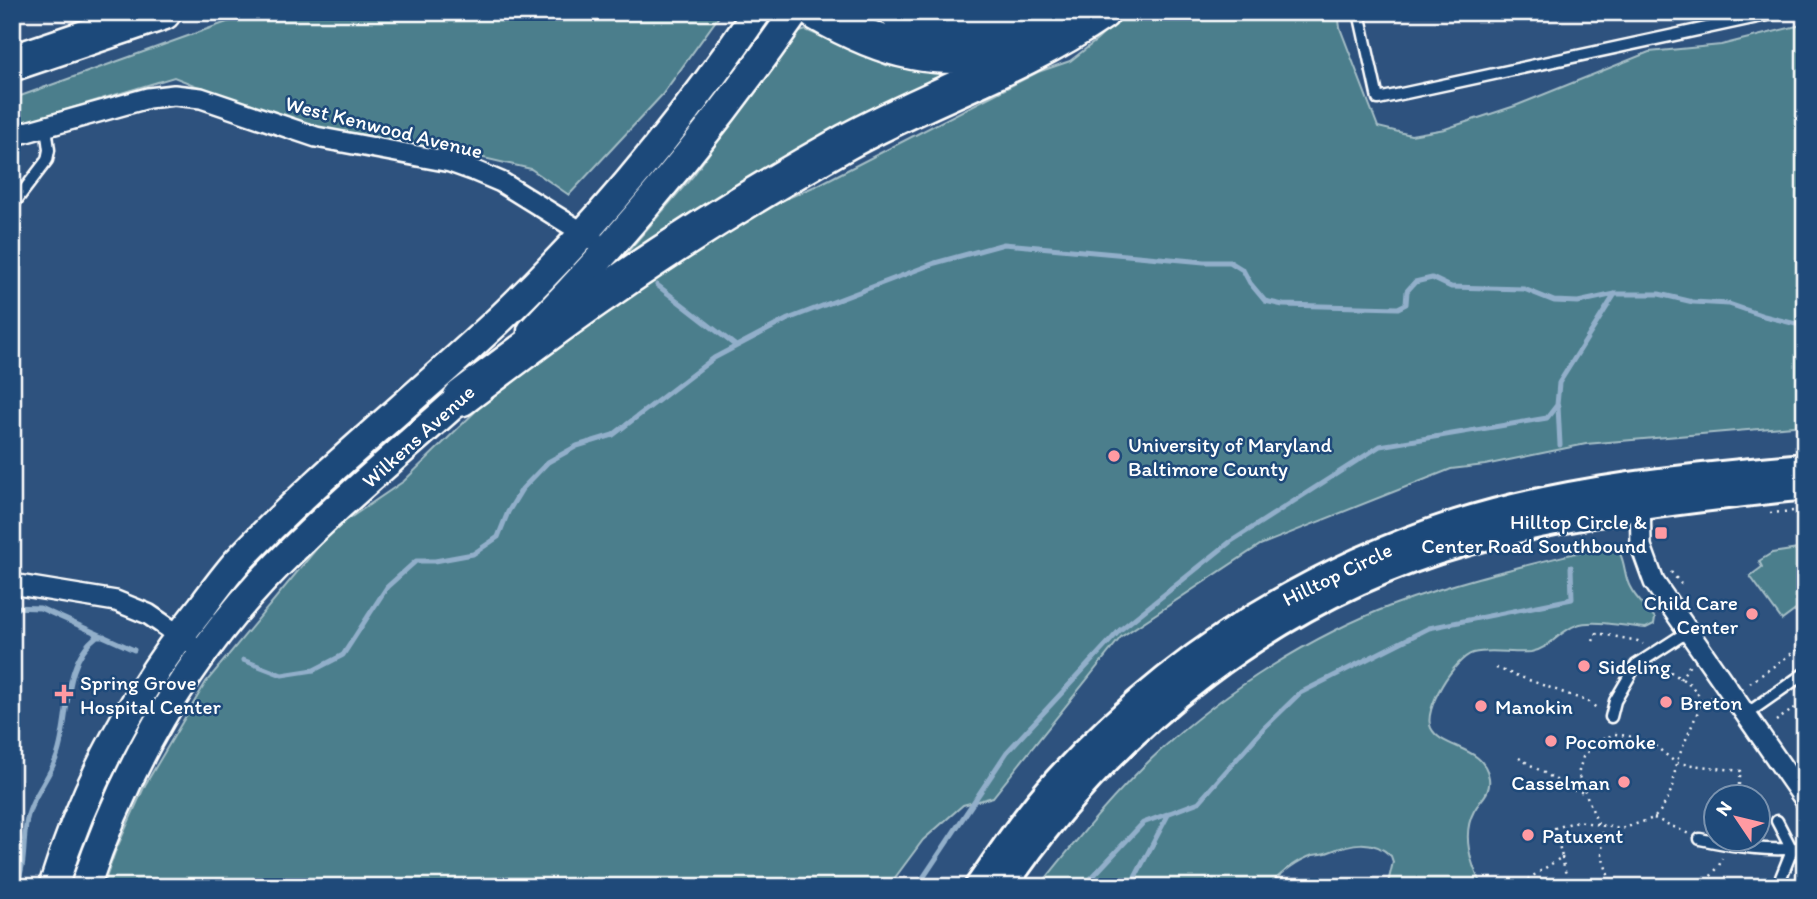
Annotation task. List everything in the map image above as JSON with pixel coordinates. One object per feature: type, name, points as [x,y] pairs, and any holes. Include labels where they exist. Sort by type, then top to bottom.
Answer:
[{"type":"highway","points":[[12,63],[163,12]]},
{"type":"highway","points":[[816,12],[878,44],[914,53],[950,56],[984,56],[1021,48],[1083,16]]},
{"type":"highway","points":[[859,12],[884,24],[951,37],[984,35],[1083,16]]},
{"type":"highway","points":[[897,12],[919,20],[978,24],[1049,12]]},
{"type":"highway","points":[[461,398],[605,292],[731,208],[855,138],[1017,63],[1083,16]]},
{"type":"main road","name":"Wilkens Avenue","points":[[52,887],[91,781],[142,690],[179,635],[245,555],[503,315],[583,232],[652,152],[757,12]]},
{"type":"main road","name":"Wilkens Avenue","points":[[85,887],[120,795],[174,695],[204,652],[261,583],[300,543],[526,337],[608,250],[722,115],[795,12]]},
{"type":"street","name":"West Kenwood Avenue","points":[[12,136],[148,98],[174,95],[201,98],[316,137],[450,162],[475,171],[501,182],[608,250]]},
{"type":"street","name":"Hilltop Circle","points":[[1004,887],[1025,855],[1072,796],[1126,741],[1182,692],[1251,642],[1310,607],[1391,569],[1452,548],[1714,474],[1805,466]]},
{"type":"street","name":"Hilltop Circle","points":[[977,887],[1007,843],[1055,783],[1110,726],[1167,676],[1234,627],[1301,588],[1379,550],[1445,527],[1541,501],[1805,487]]},
{"type":"street","points":[[1640,496],[1641,546],[1654,582],[1805,800]]},
{"type":"street","points":[[12,584],[124,604],[148,614],[204,652]]},
{"type":"lane","points":[[1361,12],[1378,99],[1781,12]]},
{"type":"lane","points":[[12,206],[47,160],[49,150],[46,126]]},
{"type":"lane","points":[[1611,717],[1615,701],[1636,665],[1687,632]]},
{"type":"lane","points":[[1744,715],[1805,673]]},
{"type":"lane","points":[[1777,821],[1791,849],[1779,885]]},
{"type":"lane","points":[[1700,839],[1726,845],[1791,849],[1805,847]]},
{"type":"path","points":[[1768,513],[1805,510]]},
{"type":"path","points":[[1662,568],[1672,573],[1682,585]]},
{"type":"path","points":[[1593,641],[1597,633],[1638,641],[1647,646],[1650,656]]},
{"type":"path","points":[[1750,683],[1805,645]]},
{"type":"path","points":[[1681,678],[1692,663]]},
{"type":"path","points":[[1573,887],[1565,871],[1555,828],[1578,821],[1621,829],[1654,818],[1662,809],[1673,787],[1676,763],[1701,698],[1690,684],[1660,665]]},
{"type":"path","points":[[1496,668],[1590,702],[1611,717],[1615,734]]},
{"type":"path","points":[[1700,706],[1715,695]]},
{"type":"path","points":[[1776,721],[1805,701]]},
{"type":"path","points":[[1598,824],[1578,774],[1583,757],[1598,741],[1615,734],[1639,738],[1653,744],[1676,763],[1741,771],[1739,783]]},
{"type":"path","points":[[1518,758],[1573,790],[1585,793]]},
{"type":"path","points":[[1654,818],[1700,839]]},
{"type":"path","points":[[1603,825],[1602,856],[1612,887]]},
{"type":"path","points":[[1516,887],[1562,857]]},
{"type":"path","points":[[1702,887],[1719,866]]},
{"type":"path","points":[[1673,879],[1675,887]]},
{"type":"green space","points":[[269,12],[722,12],[662,95],[569,195],[531,169],[441,148],[312,132],[174,77],[12,126],[12,99],[227,22]]},
{"type":"green space","name":"University of Maryland Baltimore County","points":[[1127,12],[1338,12],[1340,28],[1378,127],[1411,135],[1445,129],[1515,106],[1649,52],[1721,45],[1805,24],[1805,425],[1586,444],[1485,465],[1451,469],[1260,545],[1121,637],[993,797],[963,805],[923,840],[888,887],[103,887],[115,852],[145,785],[206,682],[317,548],[341,524],[404,481],[523,365],[756,212],[820,184],[1038,72],[1070,61]]},
{"type":"green space","points":[[806,30],[888,66],[957,70],[904,95],[737,185],[617,264],[693,176],[794,34]]},
{"type":"green space","points":[[1608,545],[1614,547],[1621,556],[1630,587],[1655,618],[1654,624],[1646,628],[1584,623],[1571,627],[1544,647],[1531,652],[1473,653],[1449,674],[1431,709],[1429,720],[1436,735],[1471,753],[1486,767],[1489,778],[1487,792],[1474,811],[1468,830],[1471,859],[1482,887],[1387,887],[1393,862],[1391,856],[1369,844],[1361,844],[1313,855],[1289,868],[1268,887],[1039,887],[1098,815],[1146,764],[1214,705],[1272,666],[1332,632],[1393,605],[1473,579]]},
{"type":"green space","points":[[1805,548],[1805,603],[1782,620],[1750,576],[1762,567],[1759,561],[1772,553]]},
{"type":"waterway","points":[[243,660],[282,675],[314,670],[343,655],[387,587],[416,561],[435,561],[473,554],[498,537],[508,512],[522,489],[548,462],[577,446],[613,435],[714,358],[788,319],[935,263],[1004,244],[1230,262],[1243,270],[1265,301],[1283,305],[1398,308],[1406,304],[1407,291],[1415,282],[1432,278],[1451,287],[1524,289],[1554,301],[1578,302],[1615,294],[1659,294],[1693,302],[1729,304],[1764,316],[1796,324],[1805,323]]},
{"type":"waterway","points":[[657,285],[736,346]]},
{"type":"waterway","points":[[917,887],[1007,752],[1120,630],[1230,542],[1380,446],[1547,418],[1557,405],[1559,383],[1615,294]]},
{"type":"waterway","points":[[1558,406],[1560,445]]},
{"type":"waterway","points":[[1083,887],[1143,823],[1199,802],[1265,727],[1300,693],[1429,628],[1572,599],[1571,567]]},
{"type":"waterway","points":[[12,607],[40,608],[134,650]]},
{"type":"waterway","points":[[15,887],[23,862],[27,819],[32,803],[57,756],[72,676],[86,647],[97,636],[104,636]]},
{"type":"waterway","points":[[1130,887],[1169,813]]},
{"type":"place","name":"University of Maryland Baltimore County","points":[[1114,456]]},
{"type":"place","name":"Hilltop Circle & Center Road Southbound","points":[[1661,533]]},
{"type":"place","name":"Child Care Center","points":[[1752,614]]},
{"type":"place","name":"Sideling","points":[[1584,666]]},
{"type":"place","name":"Spring Grove Hospital Center","points":[[64,694]]},
{"type":"place","name":"Breton","points":[[1666,702]]},
{"type":"place","name":"Manokin","points":[[1481,706]]},
{"type":"place","name":"Pocomoke","points":[[1551,741]]},
{"type":"place","name":"Casselman","points":[[1624,782]]},
{"type":"place","name":"Patuxent","points":[[1528,835]]}]
